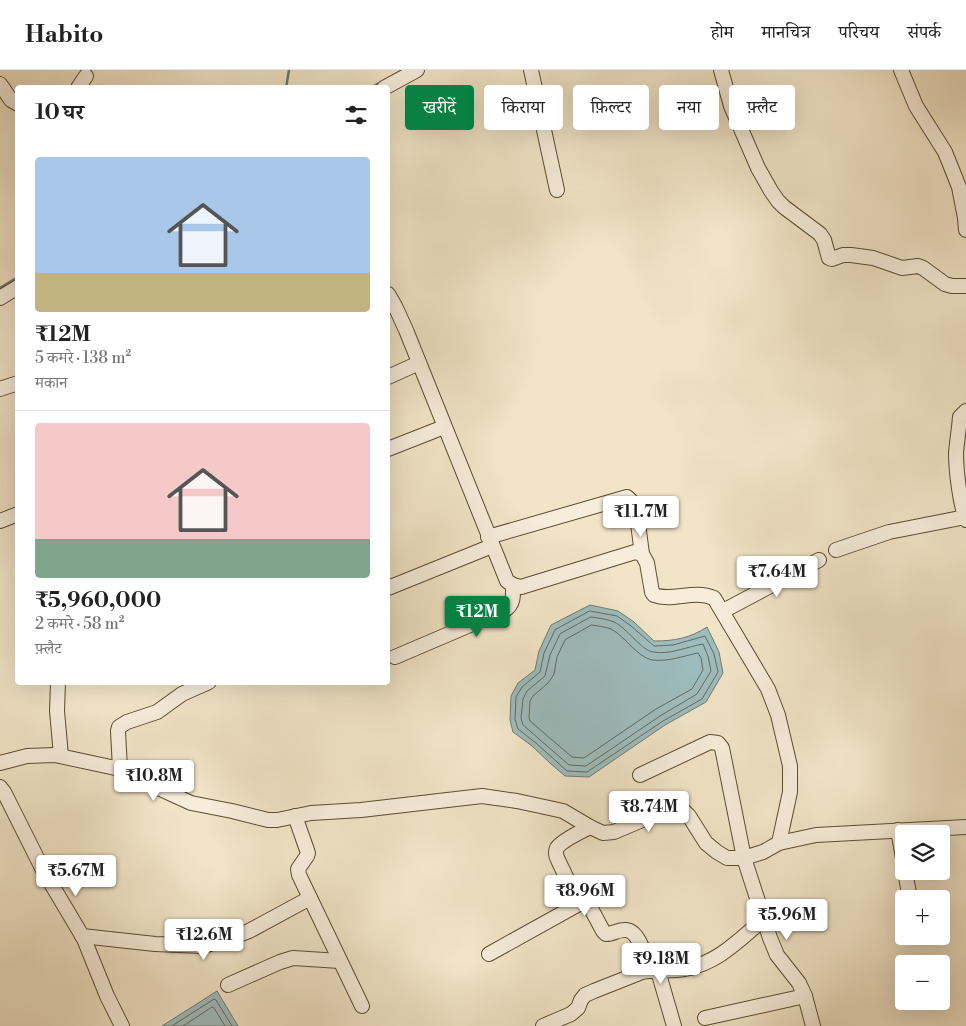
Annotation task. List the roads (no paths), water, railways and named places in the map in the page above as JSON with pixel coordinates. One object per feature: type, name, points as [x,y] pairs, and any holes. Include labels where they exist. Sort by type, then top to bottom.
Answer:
[{"type":"street","points":[[390,85],[417,70]]},
{"type":"street","points":[[531,70],[556,190]]},
{"type":"street","points":[[721,70],[731,106],[758,168],[771,192],[784,207],[820,234],[824,240],[829,258],[832,259],[851,254],[873,258],[902,268],[918,266],[945,284],[966,286]]},
{"type":"street","points":[[902,70],[916,106],[945,152],[959,187],[966,230]]},
{"type":"street","points":[[80,85],[86,76]]},
{"type":"street","points":[[0,84],[11,100],[15,102]]},
{"type":"street","points":[[0,298],[15,289]]},
{"type":"street","points":[[390,303],[406,330],[507,582],[521,587],[635,552],[642,554]]},
{"type":"street","points":[[390,376],[419,363]]},
{"type":"street","points":[[1,386],[15,384]]},
{"type":"street","points":[[836,550],[889,532],[966,519],[962,506],[956,450],[960,417],[966,411]]},
{"type":"street","points":[[390,448],[444,427]]},
{"type":"street","points":[[390,587],[490,542],[627,497],[636,508],[642,554],[647,563],[654,595],[699,594],[714,598],[768,689],[778,715],[790,766],[790,792],[778,843]]},
{"type":"street","points":[[0,521],[15,515]]},
{"type":"street","points":[[722,611],[819,560]]},
{"type":"street","points":[[396,657],[510,607],[513,599],[513,585]]},
{"type":"street","points":[[58,685],[57,711],[61,756]]},
{"type":"street","points":[[120,769],[119,727],[127,722],[157,712],[182,694],[202,685]]},
{"type":"street","points":[[640,775],[710,742],[718,743],[722,748],[744,858],[770,938],[777,955],[799,983],[805,996],[813,1026]]},
{"type":"street","points":[[0,763],[27,756],[61,756],[120,769],[191,802],[232,810],[268,820],[482,796],[563,811],[603,833],[614,832],[668,809],[676,808],[682,809],[689,816],[706,843],[727,858],[744,858],[763,852],[778,843],[816,834],[895,830]]},
{"type":"street","points":[[0,787],[43,870],[82,936],[107,996],[122,1026]]},
{"type":"street","points":[[303,815],[308,853],[298,869],[299,875],[362,1006]]},
{"type":"street","points":[[950,827],[966,826]]},
{"type":"street","points":[[579,904],[556,853],[557,848],[563,843],[590,827]]},
{"type":"street","points":[[82,936],[155,944],[204,946],[248,931],[310,898]]},
{"type":"street","points":[[489,954],[579,904],[588,903],[602,931],[606,934],[625,930],[634,933],[654,971],[674,1026]]},
{"type":"street","points":[[543,1026],[571,1014],[578,1008],[585,995],[594,990],[642,972],[682,970],[701,966],[726,951],[764,919]]},
{"type":"street","points":[[228,985],[293,958],[340,961]]},
{"type":"street","points":[[705,1018],[805,996]]},
{"type":"water","points":[[590,605],[618,611],[634,622],[654,641],[682,638],[707,627],[719,652],[723,673],[706,702],[665,725],[589,777],[565,776],[532,746],[513,732],[510,720],[511,696],[518,683],[535,670],[539,651],[551,625]]},
{"type":"water","points":[[217,991],[238,1026],[162,1026]]},
{"type":"waterway","points":[[286,85],[289,70]]},
{"type":"waterway","points":[[376,85],[403,70]]},
{"type":"waterway","points":[[0,288],[15,279]]}]
